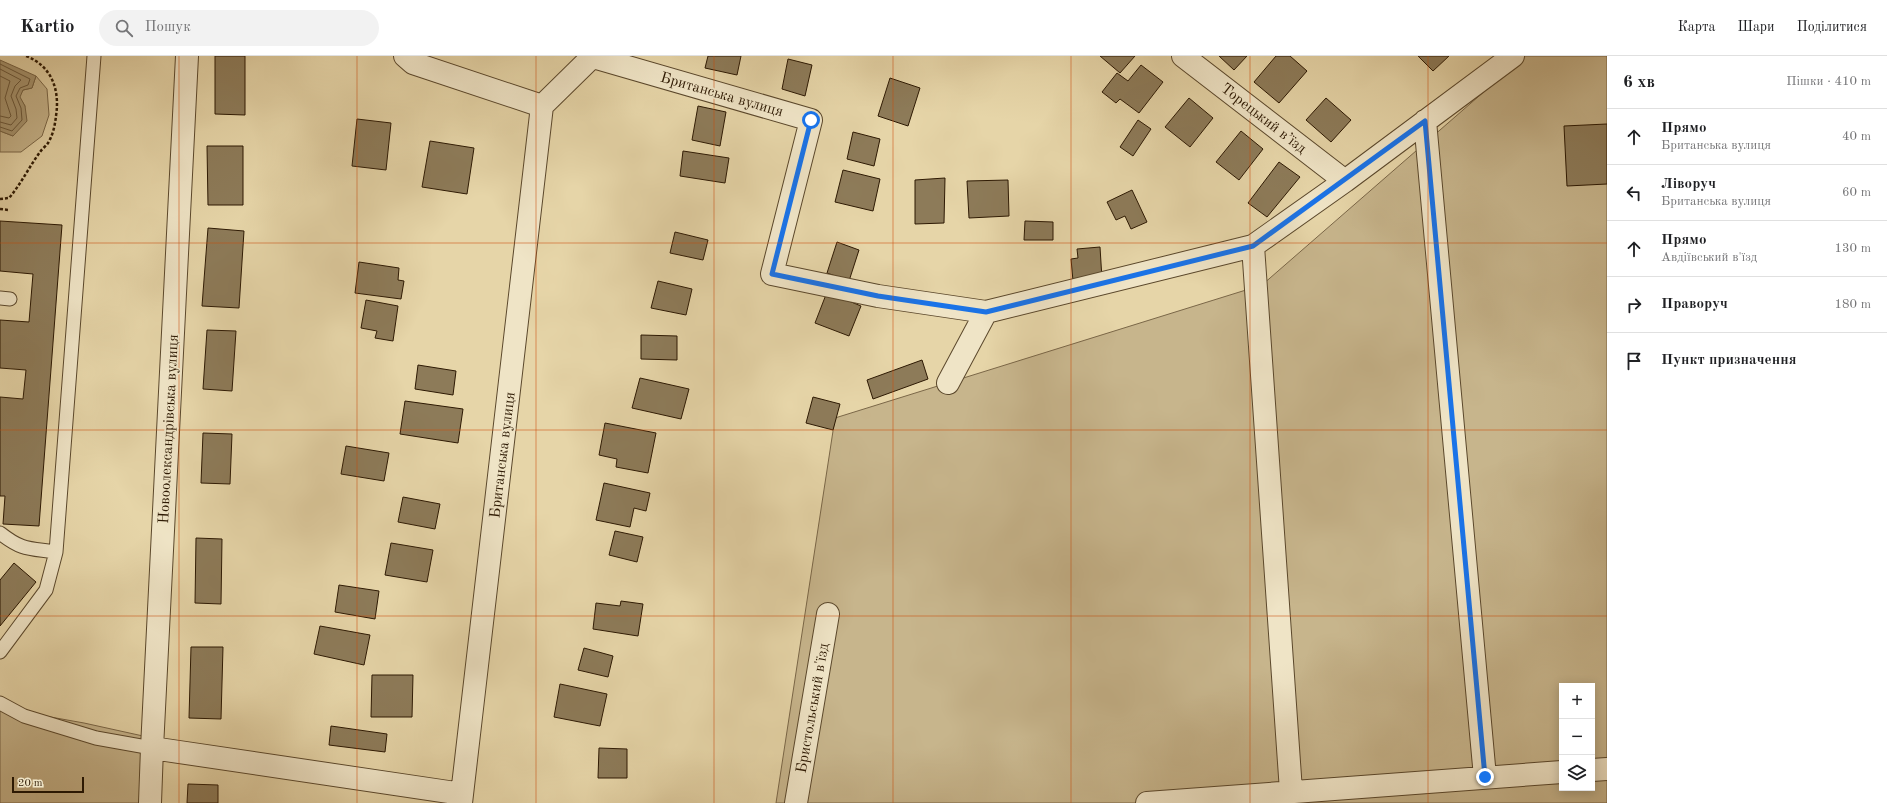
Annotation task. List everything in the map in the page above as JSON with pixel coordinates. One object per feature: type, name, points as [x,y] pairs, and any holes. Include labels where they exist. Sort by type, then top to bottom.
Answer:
[{"type":"street","name":"Новоолександрівська вулиця","points":[[150,803],[188,56]]},
{"type":"street","points":[[405,56],[413,63],[542,106]]},
{"type":"street","name":"Британська вулиця","points":[[462,799],[542,106],[593,56],[811,120],[772,274],[878,296],[986,312]]},
{"type":"street","name":"Торецький в’їзд","points":[[1183,56],[1345,181]]},
{"type":"street","points":[[948,383],[986,312],[1253,246],[1345,181],[1513,56]]},
{"type":"street","points":[[1425,121],[1485,777]]},
{"type":"street","points":[[1253,246],[1290,791]]},
{"type":"street","name":"Бристольський в'їзд","points":[[796,803],[828,614]]},
{"type":"street","points":[[152,748],[462,799]]},
{"type":"street","points":[[1595,770],[1607,769]]},
{"type":"street","points":[[1147,803],[1290,791],[1559,772]]},
{"type":"lane","points":[[0,652],[46,590],[56,552],[94,56]]},
{"type":"lane","points":[[0,534],[12,543],[25,549],[56,552]]},
{"type":"lane","points":[[0,703],[24,716],[96,738],[152,748]]},
{"type":"path","points":[[0,199],[9,198],[16,190],[48,142],[54,127],[57,108],[57,94],[54,82],[46,68],[35,60],[26,56]]},
{"type":"path","points":[[0,209],[9,210]]},
{"type":"shaded area","points":[[1525,56],[1607,56],[1607,803],[776,803],[835,418],[1262,285]]},
{"type":"shaded area","points":[[36,76],[47,89],[49,115],[42,136],[21,152],[0,152],[0,131],[13,136],[25,106],[19,97],[23,90],[32,88]]},
{"type":"shaded area","points":[[0,708],[84,723],[143,736],[142,803],[0,803]]},
{"type":"water","points":[[0,60],[36,76],[32,88],[23,90],[20,97],[25,106],[27,121],[13,136],[0,131]]},
{"type":"building","points":[[215,56],[245,56],[245,115],[215,114]]},
{"type":"building","points":[[708,56],[741,56],[737,75],[705,68]]},
{"type":"building","points":[[1100,56],[1135,56],[1120,73]]},
{"type":"building","points":[[1219,56],[1247,56],[1234,70]]},
{"type":"building","points":[[1276,56],[1290,56],[1307,71],[1279,103],[1254,82]]},
{"type":"building","points":[[1418,56],[1449,56],[1433,71]]},
{"type":"building","points":[[788,59],[812,65],[805,96],[782,89]]},
{"type":"building","points":[[1141,65],[1163,82],[1139,113],[1120,99],[1116,103],[1102,92],[1117,73],[1128,81]]},
{"type":"building","points":[[890,78],[920,88],[908,126],[878,116]]},
{"type":"building","points":[[1189,98],[1213,118],[1190,147],[1165,127]]},
{"type":"building","points":[[1326,98],[1351,120],[1331,142],[1306,120]]},
{"type":"building","points":[[698,106],[726,112],[720,146],[692,140]]},
{"type":"building","points":[[357,119],[391,123],[386,170],[352,166]]},
{"type":"building","points":[[1138,120],[1151,129],[1133,156],[1120,147]]},
{"type":"building","points":[[1607,124],[1607,184],[1567,186],[1564,126]]},
{"type":"building","points":[[1241,131],[1263,149],[1239,180],[1216,162]]},
{"type":"building","points":[[853,132],[880,139],[874,166],[847,159]]},
{"type":"building","points":[[430,141],[474,148],[467,194],[422,187]]},
{"type":"building","points":[[207,146],[243,146],[243,205],[208,205]]},
{"type":"building","points":[[683,151],[729,158],[725,183],[680,176]]},
{"type":"building","points":[[1279,162],[1300,177],[1267,217],[1248,203]]},
{"type":"building","points":[[843,170],[880,179],[873,211],[835,202]]},
{"type":"building","points":[[945,178],[944,223],[915,224],[915,180]]},
{"type":"building","points":[[1008,180],[1009,216],[969,218],[967,181]]},
{"type":"building","points":[[1132,190],[1147,222],[1131,229],[1125,216],[1116,220],[1107,202]]},
{"type":"building","points":[[0,221],[62,225],[39,526],[3,524],[5,496],[0,496],[0,397],[23,399],[26,370],[0,368],[0,320],[29,322],[33,274],[0,271]]},
{"type":"building","points":[[1025,221],[1053,222],[1053,240],[1024,240]]},
{"type":"building","points":[[208,228],[244,231],[239,308],[202,306]]},
{"type":"building","points":[[675,232],[708,240],[703,260],[670,253]]},
{"type":"building","points":[[837,242],[859,250],[849,281],[827,273]]},
{"type":"building","points":[[1100,247],[1102,279],[1073,281],[1071,259],[1078,258],[1077,249]]},
{"type":"building","points":[[359,262],[399,268],[398,280],[404,281],[401,299],[355,293]]},
{"type":"building","points":[[658,281],[692,289],[686,315],[651,308]]},
{"type":"building","points":[[827,292],[861,306],[849,336],[815,323]]},
{"type":"building","points":[[366,300],[398,306],[393,341],[375,338],[377,331],[361,328]]},
{"type":"building","points":[[207,330],[236,331],[232,391],[203,389]]},
{"type":"building","points":[[641,335],[677,336],[677,360],[641,359]]},
{"type":"building","points":[[922,360],[928,379],[873,399],[867,380]]},
{"type":"building","points":[[418,365],[456,371],[453,395],[415,389]]},
{"type":"building","points":[[640,378],[689,389],[681,419],[632,408]]},
{"type":"building","points":[[813,397],[840,404],[833,430],[806,423]]},
{"type":"building","points":[[405,401],[463,409],[458,443],[400,434]]},
{"type":"building","points":[[605,423],[656,433],[648,473],[616,467],[617,459],[599,455]]},
{"type":"building","points":[[203,433],[232,434],[230,484],[201,483]]},
{"type":"building","points":[[346,446],[389,453],[384,481],[341,474]]},
{"type":"building","points":[[604,483],[650,493],[646,511],[634,508],[630,527],[596,520]]},
{"type":"building","points":[[403,497],[440,504],[435,529],[398,522]]},
{"type":"building","points":[[615,531],[643,537],[637,562],[609,555]]},
{"type":"building","points":[[196,538],[222,539],[221,604],[195,603]]},
{"type":"building","points":[[391,543],[433,550],[427,582],[385,575]]},
{"type":"building","points":[[14,563],[36,582],[0,626],[0,580]]},
{"type":"building","points":[[339,585],[379,591],[375,619],[335,612]]},
{"type":"building","points":[[621,601],[643,604],[638,636],[593,629],[596,603],[620,606]]},
{"type":"building","points":[[320,626],[370,635],[364,665],[314,654]]},
{"type":"building","points":[[191,647],[223,647],[221,719],[189,718]]},
{"type":"building","points":[[584,648],[613,656],[608,677],[578,670]]},
{"type":"building","points":[[372,675],[413,675],[412,717],[371,717]]},
{"type":"building","points":[[560,684],[607,694],[600,726],[554,717]]},
{"type":"building","points":[[331,726],[387,734],[385,752],[329,745]]},
{"type":"building","points":[[599,748],[627,749],[627,778],[598,778]]},
{"type":"building","points":[[188,784],[218,785],[218,803],[187,803]]},
{"type":"route","points":[[811,120],[772,274],[878,296],[986,312],[1253,246],[1345,181],[1425,121],[1485,777]]}]
